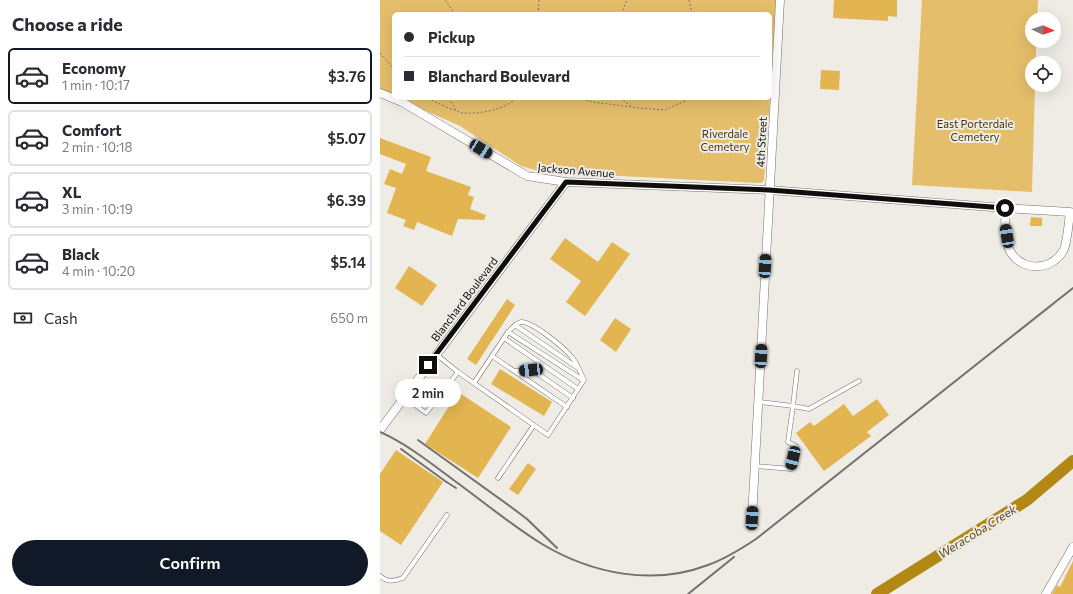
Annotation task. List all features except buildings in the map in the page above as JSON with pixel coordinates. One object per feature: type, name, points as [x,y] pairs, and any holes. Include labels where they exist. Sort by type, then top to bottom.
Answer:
[{"type":"street","name":"4th Street","points":[[752,518],[780,0]]},
{"type":"street","name":"Jackson Avenue","points":[[380,93],[392,98]]},
{"type":"street","name":"Jackson Avenue","points":[[397,100],[527,176],[566,182],[769,190],[1070,212],[1064,250],[1054,262],[1036,267],[1021,262],[1009,250],[1004,221],[1005,208]]},
{"type":"street","name":"Blanchard Boulevard","points":[[380,430],[566,182]]},
{"type":"street","points":[[1046,594],[1073,547]]},
{"type":"lane","points":[[474,382],[508,332],[515,325],[521,322],[530,324],[561,346],[571,356],[584,380]]},
{"type":"lane","points":[[515,325],[579,369]]},
{"type":"lane","points":[[508,332],[584,380]]},
{"type":"lane","points":[[504,338],[578,389]]},
{"type":"lane","points":[[436,355],[548,435],[584,380]]},
{"type":"lane","points":[[492,356],[567,407]]},
{"type":"lane","points":[[515,371],[531,370],[573,398]]},
{"type":"lane","points":[[755,466],[791,469],[796,446],[788,442],[797,371]]},
{"type":"lane","points":[[404,397],[426,413],[458,372]]},
{"type":"lane","points":[[758,402],[809,409],[859,381]]},
{"type":"lane","points":[[498,478],[534,425]]},
{"type":"lane","points":[[380,576],[390,581],[403,578],[447,515]]},
{"type":"path","points":[[445,0],[454,12]]},
{"type":"path","points":[[538,12],[539,0]]},
{"type":"path","points":[[622,12],[627,0]]},
{"type":"path","points":[[689,0],[692,12]]},
{"type":"path","points":[[380,53],[392,66]]},
{"type":"path","points":[[433,100],[462,113],[488,112],[510,104],[515,100]]},
{"type":"path","points":[[450,100],[456,110]]},
{"type":"path","points":[[586,100],[665,110],[686,100]]},
{"type":"path","points":[[623,100],[633,107]]},
{"type":"green space","points":[[380,0],[776,0],[772,62],[772,12],[392,12],[392,96],[380,91]]},
{"type":"green space","name":"East Porterdale Cemetery","points":[[922,0],[1038,0],[1037,12],[1025,12],[1025,48],[1036,48],[1036,56],[1025,56],[1025,92],[1035,92],[1032,192],[912,185]]},
{"type":"green space","name":"Riverdale Cemetery","points":[[402,100],[770,100],[764,180],[761,183],[542,172],[521,166],[460,126]]},
{"type":"waterway","name":"Weracoba Creek","points":[[877,594],[1027,500],[1073,461]]},
{"type":"railway","points":[[380,432],[411,449],[521,530],[542,544],[561,554],[581,563],[623,574],[666,575],[687,571],[721,560],[756,539],[1073,288]]},
{"type":"railway","points":[[418,440],[527,519],[557,548]]},
{"type":"railway","points":[[401,449],[456,488]]},
{"type":"railway","points":[[688,594],[734,557]]},
{"type":"route","points":[[428,365],[566,182],[769,190],[1005,208]]}]
